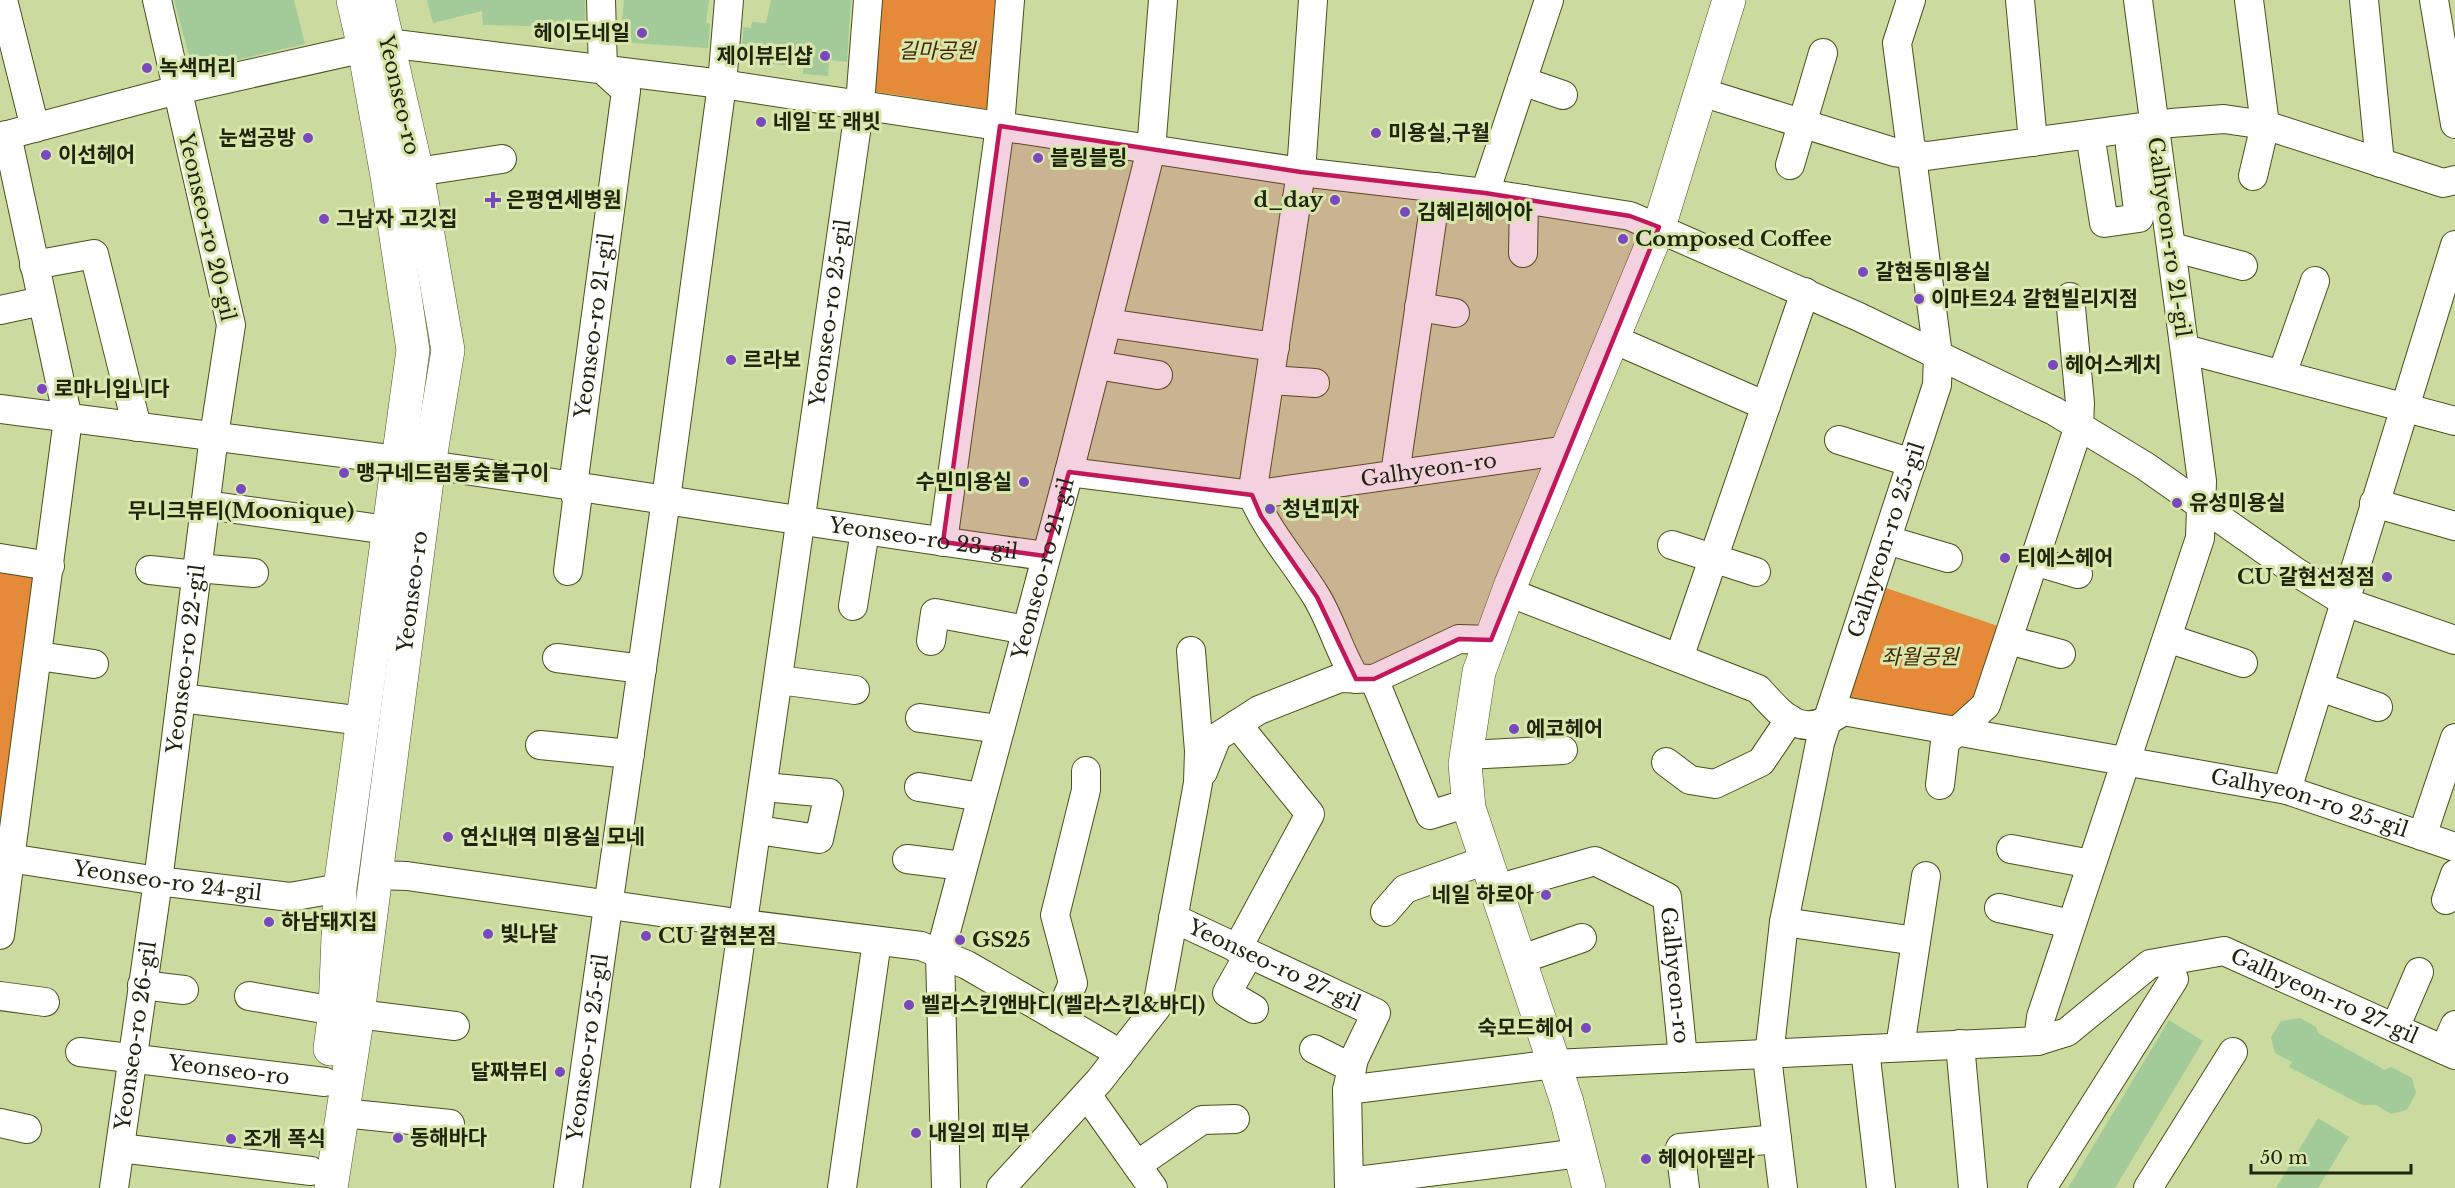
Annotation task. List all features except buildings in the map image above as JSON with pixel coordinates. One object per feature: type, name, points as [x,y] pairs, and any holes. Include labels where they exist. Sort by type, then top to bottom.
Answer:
[{"type":"main road","name":"Yeonseo-ro","points":[[317,1182],[325,1082],[347,1012],[375,875],[429,465],[448,350],[417,172],[376,45],[353,0]]},
{"type":"main road","name":"Yeonseo-ro","points":[[317,1182],[343,1113],[347,1012],[339,888],[413,350],[387,176],[376,45],[378,0]]},
{"type":"main road","points":[[1589,1188],[1554,1064],[1468,803],[1466,755],[1479,672],[1508,592],[1659,227],[1730,0]]},
{"type":"street","points":[[3,0],[35,128]]},
{"type":"street","name":"Yeonseo-ro 20-gil","points":[[157,0],[231,325],[214,436]]},
{"type":"street","points":[[601,0],[603,70]]},
{"type":"street","points":[[557,658],[642,669],[722,84],[729,0]]},
{"type":"street","points":[[860,104],[868,0]]},
{"type":"street","points":[[943,542],[1000,126],[1010,0]]},
{"type":"street","points":[[1069,472],[1151,150],[1163,0]]},
{"type":"street","points":[[1313,0],[1301,172],[1252,495],[1261,516],[1317,597],[1343,658],[1365,679],[1430,815],[1468,803]]},
{"type":"street","points":[[1485,193],[1549,0]]},
{"type":"street","points":[[1911,0],[1897,43],[1911,155]]},
{"type":"street","points":[[2020,0],[2033,142]]},
{"type":"street","name":"Galhyeon-ro 21-gil","points":[[2125,760],[2200,538],[2202,481],[2138,0]]},
{"type":"street","points":[[2249,0],[2265,125],[2253,176]]},
{"type":"street","points":[[2364,0],[2380,163]]},
{"type":"street","points":[[2434,0],[2455,124]]},
{"type":"street","points":[[0,935],[4,854],[38,656],[68,419],[3,136],[177,90],[376,45],[722,84],[1301,172],[1485,193],[1630,216],[1804,292],[2054,411],[2145,466],[2296,572],[2345,602],[2455,640]]},
{"type":"street","points":[[1790,165],[1804,124],[1823,53]]},
{"type":"street","name":"Yeonseo-ro 21-gil","points":[[573,486],[626,91],[603,70]]},
{"type":"street","points":[[1521,81],[1563,95]]},
{"type":"street","name":"Galhyeon-ro 21-gil","points":[[1701,92],[1894,152],[1911,155],[1927,156],[2153,126],[2224,119],[2265,125],[2443,183],[2455,180]]},
{"type":"street","name":"Yeonseo-ro 25-gil","points":[[802,522],[860,104]]},
{"type":"street","points":[[2090,135],[2104,223],[2139,218],[2130,147]]},
{"type":"street","name":"Galhyeon-ro 25-gil","points":[[1784,922],[1820,743],[1937,385],[1938,355],[1911,155]]},
{"type":"street","points":[[417,172],[502,159]]},
{"type":"street","points":[[1395,474],[1437,187]]},
{"type":"street","points":[[1523,253],[1524,199]]},
{"type":"street","points":[[2287,790],[2455,245]]},
{"type":"street","points":[[2172,247],[2243,267]]},
{"type":"street","points":[[34,265],[94,254],[137,427]]},
{"type":"street","points":[[2282,374],[2315,281]]},
{"type":"street","points":[[1679,658],[1804,292]]},
{"type":"street","points":[[1940,785],[1945,742],[1986,705],[2079,426],[2080,403],[2070,297]]},
{"type":"street","points":[[0,310],[42,300]]},
{"type":"street","points":[[1419,307],[1455,313]]},
{"type":"street","points":[[1107,323],[1275,347]]},
{"type":"street","points":[[1613,339],[1766,406]]},
{"type":"street","points":[[2185,349],[2455,421]]},
{"type":"street","points":[[1097,365],[1158,375]]},
{"type":"street","points":[[1270,380],[1315,383]]},
{"type":"street","points":[[0,409],[397,460]]},
{"type":"street","name":"Yeonseo-ro 22-gil","points":[[158,881],[214,436]]},
{"type":"street","points":[[1839,440],[1912,463]]},
{"type":"street","name":"Galhyeon-ro","points":[[1252,495],[1567,450]]},
{"type":"street","name":"Yeonseo-ro 23-gil","points":[[429,465],[666,499],[802,522],[1045,556]]},
{"type":"street","name":"Yeonseo-ro 21-gil","points":[[939,954],[1069,472],[1252,495]]},
{"type":"street","points":[[568,571],[577,501],[573,486]]},
{"type":"street","points":[[2374,503],[2455,526]]},
{"type":"street","name":"Yeonseo-ro","points":[[206,505],[388,530]]},
{"type":"street","name":"Yeonseo-ro 23-gil","points":[[764,787],[802,522]]},
{"type":"street","points":[[853,606],[865,531]]},
{"type":"street","points":[[1887,540],[1948,558]]},
{"type":"street","points":[[1672,545],[1756,572]]},
{"type":"street","points":[[0,558],[50,566]]},
{"type":"street","points":[[2034,561],[2078,574]]},
{"type":"street","points":[[150,570],[187,574],[208,569],[254,573]]},
{"type":"street","name":"Galhyeon-ro 25-gil","points":[[1508,592],[1758,689],[1779,713],[1806,727],[1827,723],[1843,711],[2125,760],[2287,790],[2455,847]]},
{"type":"street","points":[[931,641],[935,613],[1026,630]]},
{"type":"street","points":[[1198,783],[1217,737],[1259,710],[1340,678],[1365,679],[1459,639],[1491,640]]},
{"type":"street","points":[[2008,640],[2061,654]]},
{"type":"street","points":[[2165,642],[2244,663]]},
{"type":"street","points":[[1001,1188],[1087,1095],[1157,1007],[1198,783],[1199,751],[1191,651]]},
{"type":"street","points":[[38,656],[94,664]]},
{"type":"street","name":"Yeonseo-ro 25-gil","points":[[568,1188],[642,669]]},
{"type":"street","points":[[779,680],[855,690]]},
{"type":"street","points":[[2320,687],[2378,707]]},
{"type":"street","points":[[182,698],[363,721]]},
{"type":"street","points":[[920,718],[999,729]]},
{"type":"street","points":[[1666,762],[1690,780],[1715,784],[1761,762],[1790,718]]},
{"type":"street","points":[[1237,724],[1310,814],[1243,951],[1227,993],[1254,1009]]},
{"type":"street","points":[[2422,836],[2455,738]]},
{"type":"street","points":[[540,745],[630,754]]},
{"type":"street","points":[[1466,755],[1563,750]]},
{"type":"street","points":[[2038,1041],[2041,1017],[2125,760]]},
{"type":"street","points":[[1058,1018],[1073,983],[1054,915],[1086,790],[1086,771]]},
{"type":"street","points":[[705,1188],[764,787],[828,793],[819,839],[758,830]]},
{"type":"street","points":[[919,787],[981,796]]},
{"type":"street","points":[[2011,849],[2091,864]]},
{"type":"street","name":"Yeonseo-ro 24-gil","points":[[4,854],[158,881],[290,897],[339,888]]},
{"type":"street","points":[[907,859],[963,866]]},
{"type":"street","name":"Galhyeon-ro","points":[[1491,875],[1595,861],[1667,897],[1683,1058]]},
{"type":"street","points":[[375,875],[407,876],[744,924],[921,946],[967,965],[1119,1056]]},
{"type":"street","points":[[1385,912],[1405,889],[1491,875]]},
{"type":"street","points":[[1900,1047],[1926,876]]},
{"type":"street","name":"Yeonseo-ro 26-gil","points":[[114,1188],[158,881]]},
{"type":"street","points":[[1999,908],[2072,924]]},
{"type":"street","name":"Yeonseo-ro 27-gil","points":[[1173,918],[1376,1013],[1350,1079],[1349,1185]]},
{"type":"street","points":[[1782,1188],[1768,1065],[1784,922],[1916,941]]},
{"type":"street","points":[[1519,960],[1582,938]]},
{"type":"street","points":[[842,1188],[878,941]]},
{"type":"street","name":"Galhyeon-ro 27-gil","points":[[1554,1064],[2038,1041],[2067,1032],[2150,964],[2224,951],[2395,1028],[2451,1043]]},
{"type":"street","points":[[939,954],[946,1188]]},
{"type":"street","points":[[2395,1028],[2419,972]]},
{"type":"street","points":[[2042,1188],[2174,979]]},
{"type":"street","points":[[142,985],[184,990]]},
{"type":"street","points":[[0,996],[45,1002]]},
{"type":"street","points":[[249,996],[455,1026]]},
{"type":"street","points":[[1960,1044],[1973,1188]]},
{"type":"street","points":[[1314,1049],[1350,1079],[1554,1064]]},
{"type":"street","points":[[1865,1049],[1881,1188]]},
{"type":"street","name":"Yeonseo-ro","points":[[80,1052],[325,1082]]},
{"type":"street","points":[[2148,1188],[2233,1052]]},
{"type":"street","points":[[1087,1095],[1145,1177],[1202,1120],[1235,1119]]},
{"type":"street","points":[[343,1113],[450,1124]]},
{"type":"street","points":[[1684,1188],[1680,1148],[1777,1139]]},
{"type":"street","points":[[120,1148],[317,1182]]},
{"type":"street","points":[[1349,1185],[1580,1154]]},
{"type":"highlighted area","points":[[1000,126],[1301,172],[1485,193],[1630,216],[1659,227],[1491,640],[1459,639],[1374,679],[1356,679],[1317,597],[1261,516],[1252,495],[1069,472],[1045,556],[943,542]]},
{"type":"green space","name":"길마공원","points":[[878,0],[995,0],[987,109],[871,91]]},
{"type":"green space","points":[[0,568],[41,575],[0,835]]},
{"type":"green space","name":"좌월공원","points":[[1883,587],[2001,627],[1978,701],[1953,717],[1849,701]]},
{"type":"place","name":"헤이도네일","points":[[642,33]]},
{"type":"place","name":"제이뷰티샵","points":[[825,56]]},
{"type":"place","name":"녹색머리","points":[[147,68]]},
{"type":"place","name":"네일 또 래빗","points":[[761,122]]},
{"type":"place","name":"미용실,구월","points":[[1376,133]]},
{"type":"place","name":"눈썹공방","points":[[308,138]]},
{"type":"place","name":"이선헤어","points":[[46,155]]},
{"type":"place","name":"블링블링","points":[[1038,158]]},
{"type":"place","name":"은평연세병원","points":[[493,200]]},
{"type":"place","name":"d_day","points":[[1335,200]]},
{"type":"place","name":"김혜리헤어아","points":[[1405,212]]},
{"type":"place","name":"그남자 고깃집","points":[[324,219]]},
{"type":"place","name":"Composed Coffee","points":[[1623,239]]},
{"type":"place","name":"갈현동미용실","points":[[1863,272]]},
{"type":"place","name":"이마트24 갈현빌리지점","points":[[1919,299]]},
{"type":"place","name":"르라보","points":[[731,360]]},
{"type":"place","name":"헤어스케치","points":[[2053,365]]},
{"type":"place","name":"로마니입니다","points":[[42,389]]},
{"type":"place","name":"맹구네드럼통숯불구이","points":[[344,473]]},
{"type":"place","name":"수민미용실","points":[[1024,482]]},
{"type":"place","name":"무니크뷰티(Moonique)","points":[[241,489]]},
{"type":"place","name":"유성미용실","points":[[2177,503]]},
{"type":"place","name":"청년피자","points":[[1270,509]]},
{"type":"place","name":"티에스헤어","points":[[2005,558]]},
{"type":"place","name":"CU 갈현선정점","points":[[2387,577]]},
{"type":"place","name":"에코헤어","points":[[1514,729]]},
{"type":"place","name":"연신내역 미용실 모네","points":[[448,837]]},
{"type":"place","name":"네일 하로아","points":[[1546,895]]},
{"type":"place","name":"하남돼지집","points":[[269,922]]},
{"type":"place","name":"빛나달","points":[[488,934]]},
{"type":"place","name":"CU 갈현본점","points":[[646,936]]},
{"type":"place","name":"GS25","points":[[960,940]]},
{"type":"place","name":"벨라스킨앤바디(벨라스킨&바디)","points":[[909,1005]]},
{"type":"place","name":"숙모드헤어","points":[[1586,1028]]},
{"type":"place","name":"달짜뷰티","points":[[560,1072]]},
{"type":"place","name":"내일의 피부","points":[[916,1133]]},
{"type":"place","name":"동해바다","points":[[398,1138]]},
{"type":"place","name":"조개 폭식","points":[[231,1139]]},
{"type":"place","name":"헤어아델라","points":[[1646,1159]]}]
